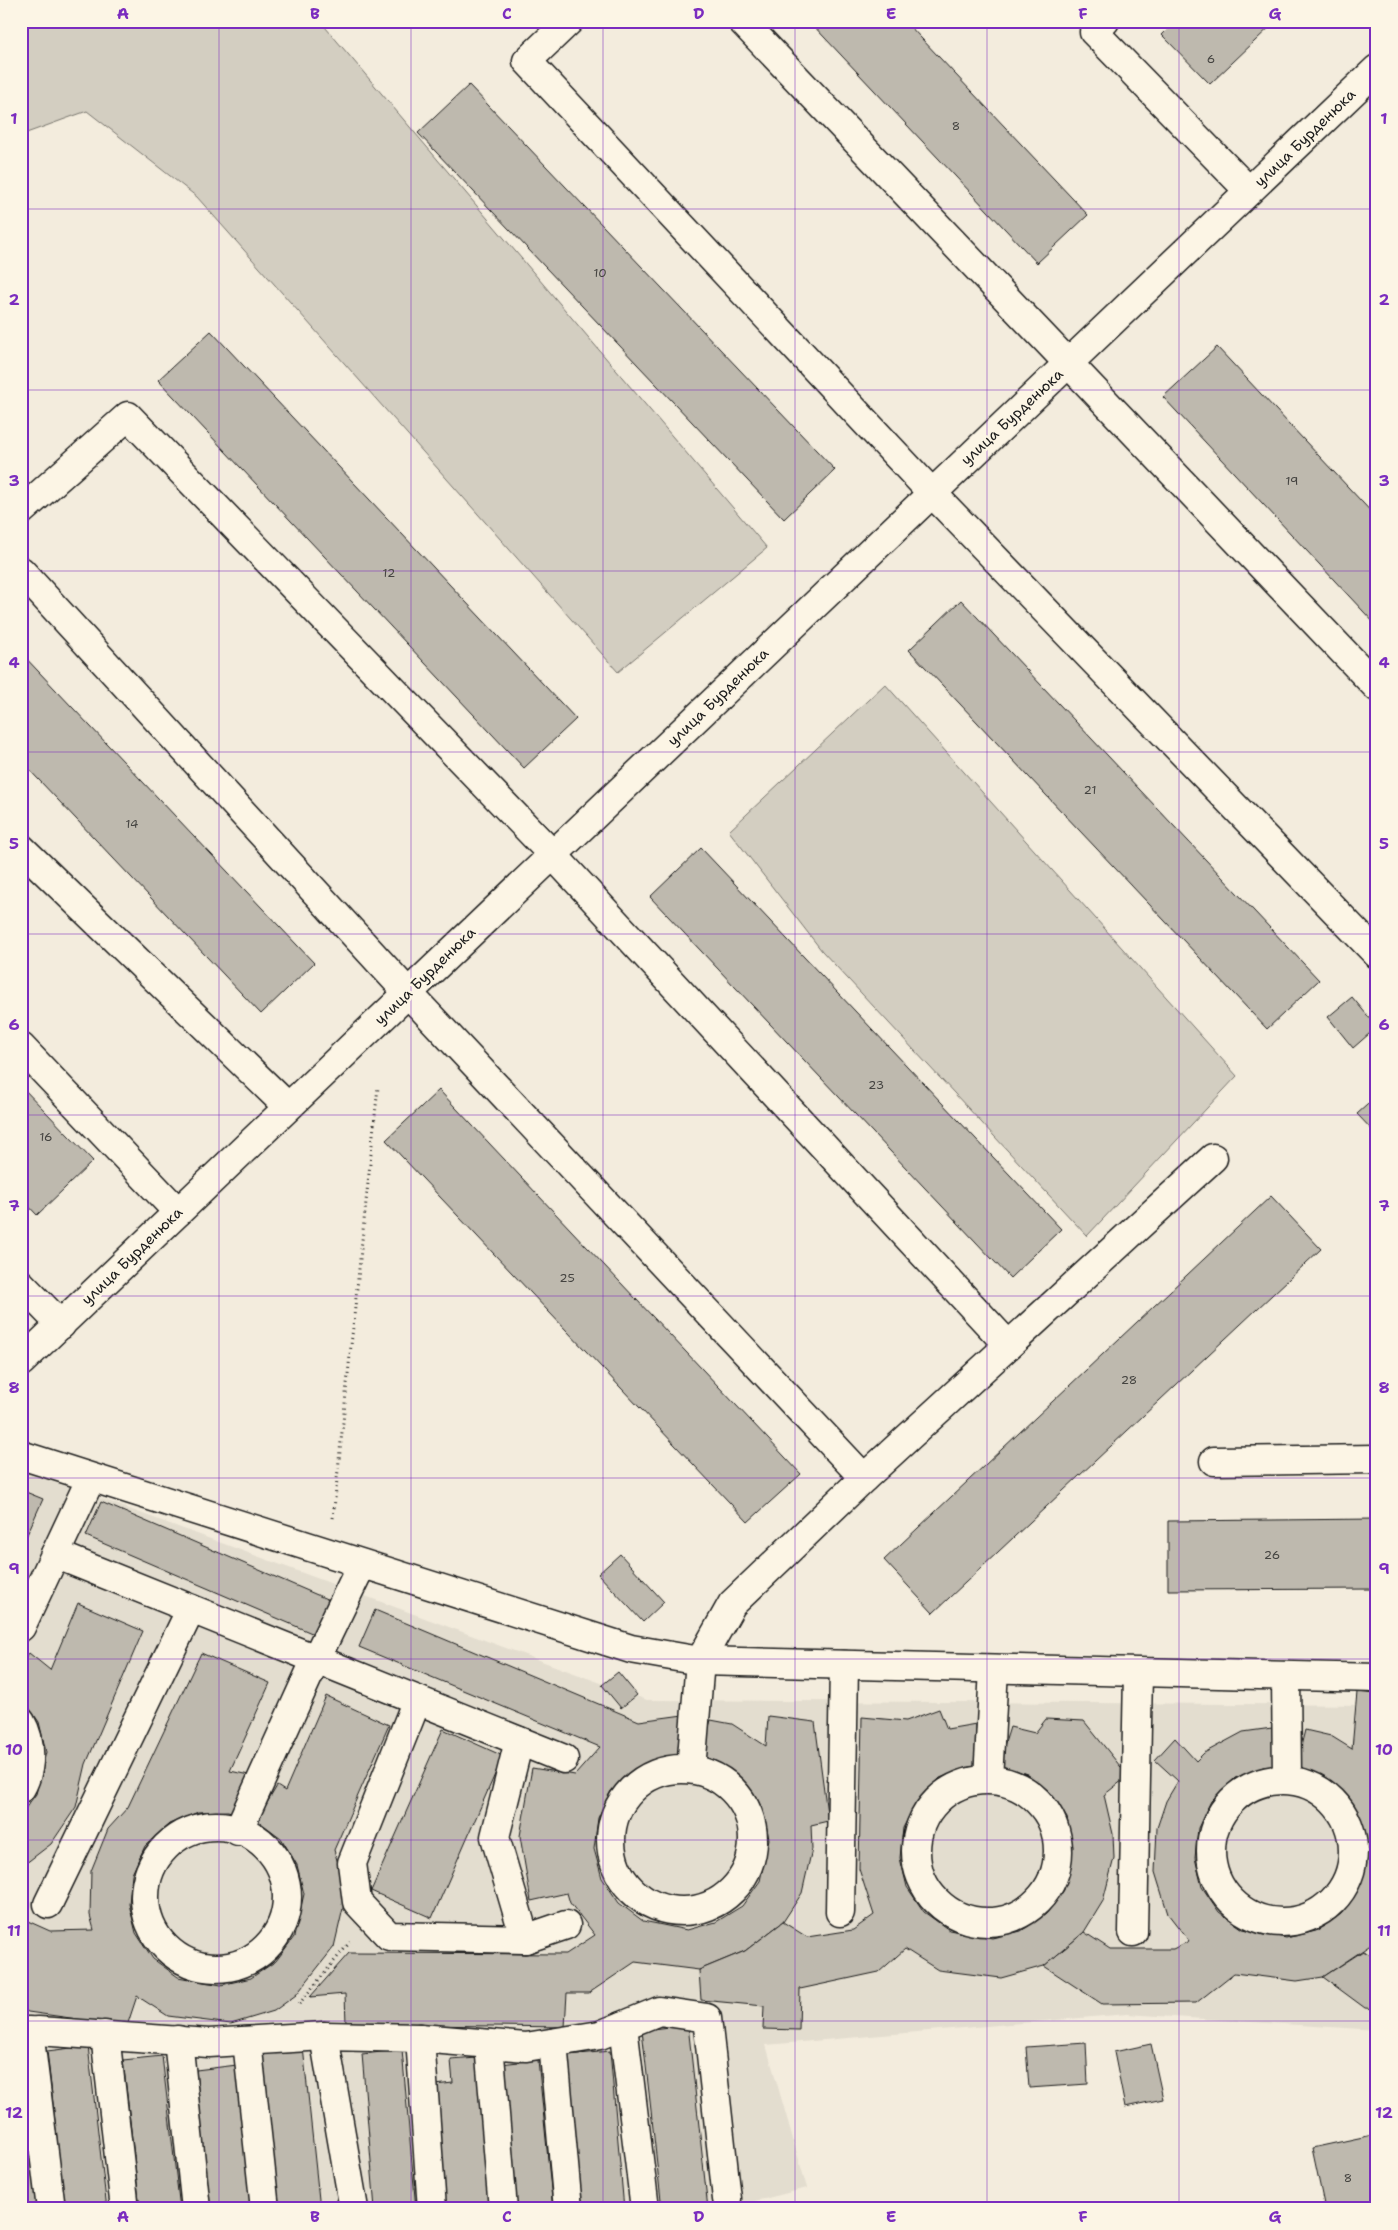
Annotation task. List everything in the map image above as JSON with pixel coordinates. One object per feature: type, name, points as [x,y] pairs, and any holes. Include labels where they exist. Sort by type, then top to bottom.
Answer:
[{"type":"street","points":[[569,21],[527,61],[932,493],[1377,954]]},
{"type":"street","points":[[742,21],[1377,687]]},
{"type":"street","points":[[1105,21],[1094,32],[1249,191]]},
{"type":"street","name":"улица Бурденюка","points":[[21,1362],[287,1106],[408,993],[1377,69]]},
{"type":"street","points":[[21,511],[128,416],[553,855],[1008,1346]]},
{"type":"street","points":[[21,571],[408,993],[864,1478]]},
{"type":"street","points":[[21,848],[287,1106]]},
{"type":"street","points":[[21,1046],[178,1212]]},
{"type":"street","points":[[691,1769],[700,1660],[732,1604],[864,1478],[1213,1158]]},
{"type":"street","points":[[21,1284],[61,1325]]},
{"type":"street","points":[[21,1455],[631,1650],[700,1660],[1377,1678]]},
{"type":"street","points":[[1214,1461],[1377,1459]]},
{"type":"street","points":[[21,1627],[91,1478]]},
{"type":"street","points":[[55,1554],[564,1759]]},
{"type":"street","points":[[238,1831],[316,1659],[362,1564]]},
{"type":"street","points":[[48,1904],[191,1609]]},
{"type":"street","points":[[840,1912],[844,1665]]},
{"type":"street","points":[[988,1779],[994,1669]]},
{"type":"street","points":[[1133,1932],[1138,1673]]},
{"type":"street","points":[[1286,1676],[1287,1779]]},
{"type":"street","points":[[417,1700],[352,1863],[356,1902],[389,1936],[525,1939],[566,1925]]},
{"type":"street","points":[[21,1722],[30,1748],[26,1779],[21,1788]]},
{"type":"street","points":[[518,1741],[495,1837],[525,1939]]},
{"type":"street","points":[[691,1769],[714,1777],[731,1788],[746,1808],[753,1832],[750,1863],[738,1885],[719,1901],[696,1910],[678,1912],[654,1906],[633,1893],[618,1873],[611,1849],[612,1824],[622,1801],[639,1782],[662,1771],[691,1769]]},
{"type":"street","points":[[988,1779],[1020,1787],[1037,1798],[1052,1818],[1059,1842],[1055,1874],[1043,1895],[1024,1912],[1001,1921],[983,1922],[959,1917],[938,1903],[922,1883],[915,1859],[917,1835],[926,1812],[944,1793],[966,1781],[988,1779]]},
{"type":"street","points":[[1287,1779],[1314,1788],[1332,1799],[1346,1819],[1354,1843],[1350,1874],[1338,1896],[1320,1912],[1296,1921],[1279,1922],[1255,1917],[1234,1904],[1218,1883],[1211,1860],[1212,1835],[1222,1812],[1240,1794],[1262,1782],[1287,1779]]},
{"type":"street","points":[[221,1826],[238,1831],[249,1834],[266,1845],[280,1865],[288,1889],[284,1920],[272,1942],[254,1958],[230,1967],[213,1968],[189,1962],[168,1949],[153,1929],[146,1905],[147,1881],[156,1858],[174,1840],[196,1828],[221,1826]]},
{"type":"street","points":[[51,2209],[25,2032],[105,2035],[209,2043],[324,2036],[420,2038],[526,2047],[600,2035],[659,2011],[707,2018],[727,2199]]},
{"type":"street","points":[[623,2026],[645,2209]]},
{"type":"street","points":[[105,2035],[125,2209]]},
{"type":"street","points":[[324,2036],[354,2209]]},
{"type":"street","points":[[420,2038],[432,2209]]},
{"type":"street","points":[[178,2040],[196,2209]]},
{"type":"street","points":[[247,2041],[265,2209]]},
{"type":"street","points":[[553,2043],[568,2209]]},
{"type":"street","points":[[490,2044],[504,2209]]},
{"type":"path","points":[[329,1553],[378,1087]]},
{"type":"path","points":[[324,2036],[298,2002],[371,1917]]},
{"type":"shaded area","points":[[21,21],[320,21],[767,548],[618,672],[197,197],[87,111],[21,135]]},
{"type":"shaded area","points":[[885,684],[1237,1076],[1087,1236],[822,951],[729,831]]},
{"type":"shaded area","points":[[21,1469],[647,1700],[1377,1705],[1377,2030],[1127,2014],[766,2045],[807,2188],[724,2209],[21,2209]]},
{"type":"building","points":[[809,21],[905,21],[1088,215],[1037,263]]},
{"type":"building","points":[[1176,21],[1276,21],[1210,84],[1162,35]]},
{"type":"building","points":[[469,85],[835,470],[784,519],[418,133]]},
{"type":"building","points":[[211,331],[576,719],[524,768],[158,380]]},
{"type":"building","points":[[1217,347],[1377,518],[1377,626],[1163,397]]},
{"type":"building","points":[[961,600],[1319,980],[1267,1029],[909,650]]},
{"type":"building","points":[[21,653],[314,963],[261,1014],[21,761]]},
{"type":"building","points":[[701,848],[1061,1229],[1010,1278],[650,897]]},
{"type":"building","points":[[1352,997],[1377,1027],[1353,1048],[1328,1017]]},
{"type":"building","points":[[21,1086],[93,1161],[37,1215],[21,1198]]},
{"type":"building","points":[[439,1090],[801,1474],[748,1522],[386,1140]]},
{"type":"building","points":[[1377,1096],[1377,1135],[1357,1114]]},
{"type":"building","points":[[1271,1196],[1321,1249],[933,1613],[884,1560]]},
{"type":"building","points":[[21,1490],[43,1499],[21,1548]]},
{"type":"building","points":[[101,1502],[329,1600],[314,1634],[86,1536]]},
{"type":"building","points":[[1377,1519],[1377,1589],[1168,1590],[1168,1521]]},
{"type":"building","points":[[620,1554],[664,1602],[643,1622],[598,1574]]},
{"type":"building","points":[[78,1603],[143,1631],[86,1764],[76,1807],[51,1844],[21,1867],[21,1814],[36,1794],[46,1752],[39,1722],[21,1696],[21,1664],[29,1653],[50,1670]]},
{"type":"building","points":[[375,1610],[639,1721],[683,1715],[680,1756],[663,1757],[635,1769],[611,1791],[598,1818],[594,1849],[602,1878],[619,1903],[643,1921],[687,1930],[716,1922],[742,1906],[760,1881],[769,1839],[763,1809],[746,1783],[722,1765],[700,1758],[711,1720],[732,1724],[766,1746],[768,1716],[815,1722],[828,1821],[811,1825],[812,1849],[802,1893],[783,1922],[745,1951],[699,1970],[635,1962],[589,1993],[567,1993],[565,2027],[346,2024],[345,1994],[310,1997],[349,1953],[566,1954],[595,1935],[570,1903],[567,1893],[531,1901],[520,1836],[532,1768],[575,1775],[600,1747],[359,1647]]},
{"type":"building","points":[[201,1653],[270,1683],[230,1771],[249,1775],[237,1814],[228,1811],[198,1812],[169,1824],[145,1846],[132,1874],[129,1904],[136,1933],[153,1959],[178,1977],[221,1985],[251,1978],[276,1961],[294,1937],[304,1894],[297,1865],[281,1838],[257,1820],[277,1786],[285,1791],[326,1696],[389,1725],[334,1850],[343,1880],[344,1904],[334,1947],[296,1995],[274,2011],[231,2024],[168,2016],[137,1996],[127,2026],[28,2012],[21,2008],[21,1918],[50,1931],[94,1930],[90,1915],[91,1871],[108,1829],[128,1807]]},
{"type":"building","points":[[618,1672],[637,1695],[621,1708],[602,1685]]},
{"type":"building","points":[[1357,1692],[1377,1694],[1375,1942],[1323,1977],[1297,1981],[1234,1973],[1196,2003],[1102,2004],[1044,1966],[1084,1932],[1110,1949],[1173,1949],[1189,1941],[1168,1914],[1155,1872],[1157,1828],[1166,1801],[1178,1781],[1155,1760],[1175,1738],[1196,1761],[1204,1753],[1243,1732],[1272,1728],[1274,1767],[1263,1767],[1235,1778],[1211,1801],[1198,1828],[1195,1858],[1202,1887],[1219,1912],[1243,1929],[1286,1938],[1316,1931],[1341,1914],[1358,1890],[1368,1848],[1361,1818],[1345,1793],[1321,1775],[1296,1766],[1305,1730],[1331,1736],[1352,1749]]},
{"type":"building","points":[[939,1709],[947,1729],[976,1724],[976,1767],[968,1767],[940,1778],[917,1801],[903,1828],[900,1858],[907,1887],[924,1912],[949,1930],[992,1938],[1021,1931],[1046,1914],[1064,1890],[1073,1847],[1067,1818],[1051,1793],[1027,1774],[998,1765],[1010,1727],[1035,1733],[1046,1719],[1084,1721],[1128,1776],[1104,1795],[1113,1834],[1114,1858],[1103,1901],[1084,1932],[1044,1966],[1001,1978],[938,1970],[905,1949],[879,1972],[800,1989],[799,2030],[763,2029],[764,2006],[701,2000],[699,1970],[745,1951],[783,1922],[807,1937],[853,1930],[874,1915],[859,1869],[862,1717],[906,1721]]},
{"type":"building","points":[[443,1729],[503,1756],[432,1918],[371,1891]]},
{"type":"building","points":[[1363,1951],[1377,1958],[1377,2009],[1365,2008],[1323,1977]]},
{"type":"building","points":[[688,2025],[708,2209],[662,2209],[642,2030]]},
{"type":"building","points":[[1086,2043],[1088,2084],[1029,2088],[1026,2047]]},
{"type":"building","points":[[1151,2044],[1163,2099],[1125,2107],[1114,2052]]},
{"type":"building","points":[[88,2046],[107,2209],[65,2209],[47,2051]]},
{"type":"building","points":[[303,2047],[320,2209],[279,2209],[262,2051]]},
{"type":"building","points":[[402,2050],[416,2209],[375,2209],[362,2054]]},
{"type":"building","points":[[610,2051],[624,2209],[582,2209],[568,2055]]},
{"type":"building","points":[[162,2056],[180,2209],[140,2209],[123,2060]]},
{"type":"building","points":[[477,2058],[490,2209],[446,2209],[435,2085],[453,2083],[451,2060]]},
{"type":"building","points":[[538,2060],[553,2209],[514,2209],[500,2064]]},
{"type":"building","points":[[21,2064],[39,2209],[21,2209]]},
{"type":"building","points":[[237,2065],[252,2209],[210,2209],[196,2070]]},
{"type":"building","points":[[1377,2134],[1377,2209],[1325,2209],[1312,2148]]}]
